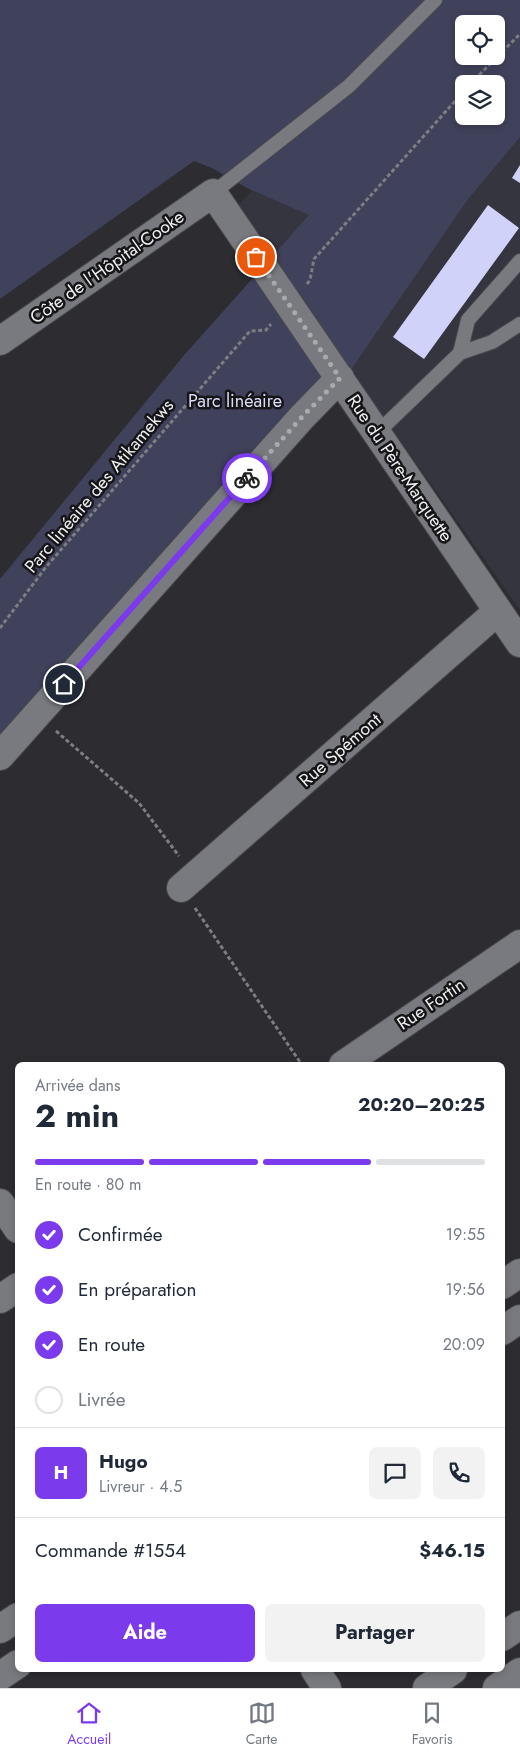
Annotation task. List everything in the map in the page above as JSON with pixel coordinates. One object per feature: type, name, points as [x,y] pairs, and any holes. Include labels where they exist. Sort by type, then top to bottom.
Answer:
[{"type":"street","name":"Côte de l'Hôpital-Cooke","points":[[0,341],[213,193]]},
{"type":"street","name":"Rue du Père-Marquette","points":[[213,193],[520,643]]},
{"type":"street","points":[[0,756],[302,417],[340,378]]},
{"type":"street","name":"Rue Spémont","points":[[181,888],[498,611]]},
{"type":"street","name":"Rue Fortin","points":[[347,1062],[520,944]]},
{"type":"street","points":[[0,1203],[15,1225]]},
{"type":"street","points":[[505,1283],[520,1273]]},
{"type":"street","points":[[0,1299],[15,1289]]},
{"type":"street","points":[[505,1329],[520,1319]]},
{"type":"street","points":[[0,1629],[15,1619]]},
{"type":"street","points":[[505,1635],[520,1625]]},
{"type":"street","points":[[0,1676],[15,1666]]},
{"type":"street","points":[[316,1672],[327,1688]]},
{"type":"street","points":[[427,1688],[450,1672]]},
{"type":"street","points":[[497,1688],[520,1672]]},
{"type":"lane","points":[[213,193],[350,86],[435,0]]},
{"type":"lane","points":[[460,353],[468,320],[520,261]]},
{"type":"lane","points":[[377,433],[460,353],[492,342],[520,324]]},
{"type":"path","points":[[479,75],[520,34]]},
{"type":"path","points":[[310,280],[314,259],[455,101]]},
{"type":"path","name":"Parc linéaire des Atikamekws","points":[[0,628],[46,567],[250,331],[266,330]]},
{"type":"path","points":[[37,714],[139,803],[169,844]]},
{"type":"path","points":[[210,930],[300,1062]]},
{"type":"shaded area","points":[[425,0],[520,0],[520,610],[236,208]]},
{"type":"green space","name":"Parc linéaire","points":[[0,0],[520,0],[520,137],[468,199],[335,393],[0,771],[0,579],[185,354],[309,215],[247,188],[212,168],[194,161],[0,299]]},
{"type":"building","points":[[520,165],[520,183],[512,178]]},
{"type":"building","points":[[488,205],[519,228],[424,359],[393,337]]},
{"type":"way so far","points":[[247,478],[340,378],[256,257]]},
{"type":"route","points":[[64,684],[247,478]]}]
